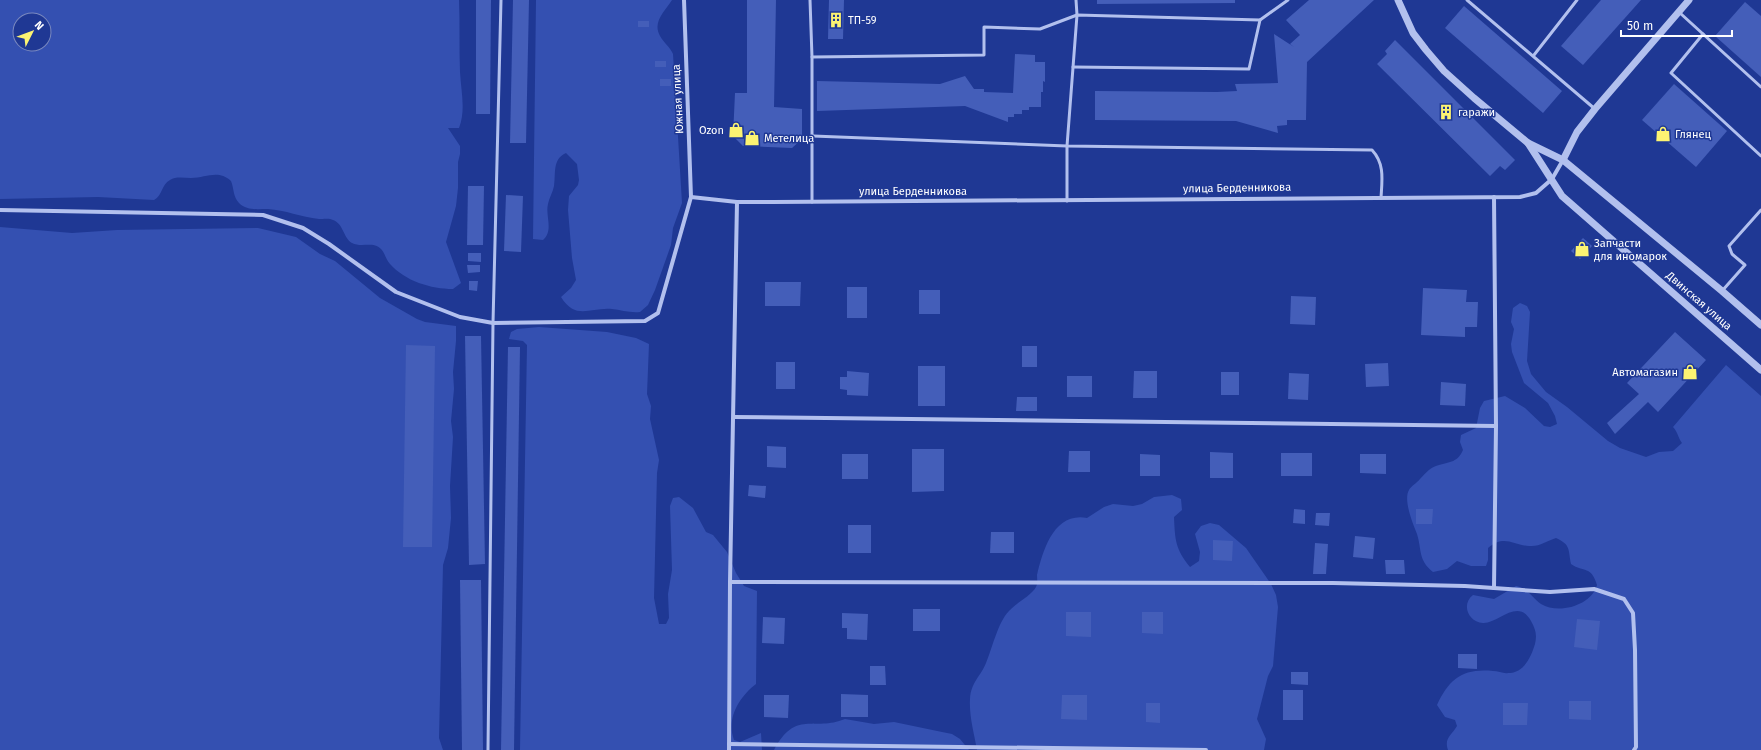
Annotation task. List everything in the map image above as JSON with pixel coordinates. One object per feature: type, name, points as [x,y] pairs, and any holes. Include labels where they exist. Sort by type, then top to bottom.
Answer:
[{"type":"street","name":"Южная улица","points":[[0,210],[263,215],[303,228],[329,244],[396,292],[460,317],[493,323],[645,321],[658,313],[691,197],[684,0]]},
{"type":"street","name":"Двинская улица","points":[[1398,0],[1413,33],[1444,71],[1528,143],[1563,160],[1761,325]]},
{"type":"street","name":"улица Берденникова","points":[[691,197],[737,202],[1520,197],[1536,193],[1552,179],[1577,132],[1678,11],[1689,0]]},
{"type":"street","name":"Двинская улица","points":[[1528,143],[1562,196],[1761,370]]},
{"type":"street","points":[[1494,197],[1496,426],[1494,588]]},
{"type":"street","points":[[729,750],[730,582],[737,202]]},
{"type":"street","points":[[734,417],[1496,426]]},
{"type":"street","points":[[730,582],[1333,583],[1465,586],[1550,592],[1594,589],[1624,599],[1632,612],[1635,658],[1636,747],[1634,750]]},
{"type":"street","points":[[729,744],[1206,750]]},
{"type":"lane","points":[[488,750],[493,323],[501,0]]},
{"type":"lane","points":[[810,0],[813,136],[812,202]]},
{"type":"lane","points":[[1067,201],[1068,146],[1078,15],[1076,0]]},
{"type":"lane","points":[[812,57],[984,55],[984,27],[1040,29],[1078,15],[1260,20],[1288,0]]},
{"type":"lane","points":[[1467,0],[1534,55],[1595,109]]},
{"type":"lane","points":[[1534,55],[1577,0]]},
{"type":"lane","points":[[1678,11],[1761,86]]},
{"type":"lane","points":[[1074,67],[1249,69],[1260,20]]},
{"type":"lane","points":[[1703,34],[1671,73],[1761,156]]},
{"type":"lane","points":[[813,136],[1068,146],[1372,150],[1378,157],[1382,167],[1381,198]]},
{"type":"lane","points":[[1722,291],[1745,265],[1732,254],[1729,246],[1761,210]]},
{"type":"shaded area","points":[[0,0],[459,0],[462,114],[459,128],[448,128],[460,146],[456,206],[446,242],[461,283],[453,289],[427,286],[403,275],[387,261],[384,252],[381,249],[374,245],[359,245],[352,243],[349,241],[337,222],[332,219],[312,218],[287,212],[268,209],[253,209],[242,206],[237,201],[231,181],[221,175],[172,179],[167,182],[157,198],[154,200],[98,197],[0,199]]},
{"type":"shaded area","points":[[536,0],[672,0],[658,21],[658,31],[663,41],[673,54],[682,203],[673,228],[671,245],[655,290],[648,305],[640,312],[612,309],[578,311],[572,309],[561,297],[571,288],[576,280],[572,258],[568,210],[569,196],[578,185],[579,180],[577,164],[566,153],[558,159],[556,167],[554,186],[547,209],[549,227],[548,232],[543,240],[533,239]]},
{"type":"shaded area","points":[[0,227],[72,233],[117,230],[258,228],[296,237],[320,254],[335,261],[380,298],[417,319],[425,322],[456,326],[453,372],[454,389],[451,421],[453,437],[450,486],[451,518],[448,548],[443,565],[439,738],[443,750],[0,750]]},
{"type":"shaded area","points":[[1520,303],[1527,306],[1530,312],[1527,361],[1531,374],[1546,392],[1567,407],[1608,441],[1620,448],[1646,457],[1659,452],[1673,451],[1682,443],[1673,427],[1726,365],[1761,396],[1761,750],[1448,750],[1447,743],[1449,737],[1457,726],[1455,720],[1445,717],[1437,705],[1447,688],[1458,677],[1473,671],[1493,671],[1506,673],[1518,670],[1523,667],[1529,659],[1536,641],[1536,632],[1526,614],[1520,611],[1514,611],[1489,622],[1478,622],[1470,616],[1468,612],[1467,603],[1469,599],[1473,595],[1494,599],[1516,586],[1527,591],[1541,604],[1548,607],[1565,608],[1582,603],[1589,598],[1597,585],[1590,572],[1571,564],[1567,545],[1556,538],[1540,545],[1533,546],[1508,541],[1499,542],[1488,548],[1488,560],[1486,566],[1471,566],[1457,561],[1447,569],[1433,572],[1428,568],[1421,554],[1419,540],[1409,512],[1407,494],[1410,489],[1426,472],[1436,466],[1453,461],[1459,457],[1463,450],[1460,442],[1461,435],[1476,428],[1480,408],[1484,401],[1505,396],[1525,408],[1544,426],[1550,427],[1557,424],[1555,416],[1548,403],[1524,383],[1512,352],[1511,344],[1514,329],[1511,322],[1513,308]]},
{"type":"shaded area","points":[[539,327],[607,332],[636,338],[649,344],[647,394],[651,406],[650,419],[659,460],[657,473],[654,598],[659,624],[666,624],[669,618],[668,594],[672,570],[670,506],[673,498],[679,497],[693,508],[706,532],[713,535],[727,552],[736,573],[744,586],[757,591],[756,684],[739,702],[733,716],[732,732],[734,740],[740,742],[761,733],[762,750],[520,750],[527,345],[523,341],[509,339],[511,332],[517,329]]},
{"type":"shaded area","points":[[1172,495],[1181,499],[1182,510],[1174,517],[1176,538],[1181,555],[1190,567],[1199,561],[1200,552],[1195,534],[1201,526],[1210,523],[1219,525],[1246,548],[1271,584],[1276,595],[1278,607],[1273,666],[1268,676],[1257,719],[1266,739],[1264,750],[977,750],[970,712],[972,688],[984,668],[998,629],[1005,616],[1036,587],[1037,575],[1047,544],[1058,527],[1066,521],[1076,518],[1087,518],[1104,507],[1113,504],[1133,506],[1142,504],[1154,497]]},
{"type":"shaded area","points":[[845,719],[874,724],[894,722],[952,734],[960,739],[969,750],[774,750],[782,737],[790,730],[798,726],[806,724],[824,724]]},
{"type":"building","points":[[476,0],[491,0],[490,114],[476,114]]},
{"type":"building","points":[[513,0],[529,0],[526,143],[510,143]]},
{"type":"building","points":[[747,0],[776,0],[774,107],[802,109],[802,139],[792,148],[743,146],[733,136],[735,93],[747,93]]},
{"type":"building","name":"ТП-59","points":[[829,0],[844,0],[843,39],[828,39]]},
{"type":"building","points":[[1097,0],[1235,0],[1235,3],[1097,4]]},
{"type":"building","points":[[1309,0],[1374,0],[1307,62],[1306,120],[1287,120],[1287,125],[1277,126],[1278,133],[1236,121],[1095,120],[1095,91],[1217,92],[1237,91],[1235,84],[1278,83],[1274,34],[1294,47],[1290,44],[1300,35],[1286,20]]},
{"type":"building","points":[[1601,0],[1641,0],[1583,65],[1561,46]]},
{"type":"building","points":[[1745,2],[1761,16],[1761,77],[1715,36]]},
{"type":"building","points":[[1464,6],[1562,91],[1543,113],[1445,28]]},
{"type":"building","points":[[638,21],[649,21],[649,27],[638,27]]},
{"type":"building","name":"гаражи","points":[[1395,40],[1515,160],[1505,170],[1500,166],[1490,176],[1377,64],[1387,54],[1385,51]]},
{"type":"building","points":[[1015,54],[1035,55],[1035,62],[1045,62],[1045,82],[1043,81],[1043,92],[1041,92],[1041,107],[1029,107],[1029,110],[1022,110],[1022,114],[1014,114],[1014,117],[1008,117],[1008,122],[965,106],[817,111],[817,81],[940,84],[965,76],[974,89],[984,89],[984,92],[1013,93]]},
{"type":"building","points":[[655,61],[666,61],[666,67],[655,67]]},
{"type":"building","points":[[660,79],[671,79],[671,86],[660,86]]},
{"type":"building","points":[[1674,84],[1727,131],[1696,167],[1642,120]]},
{"type":"building","points":[[468,186],[484,186],[483,245],[467,245]]},
{"type":"building","points":[[506,195],[523,196],[521,252],[504,251]]},
{"type":"building","name":"Запчасти для иномарок","points":[[1583,238],[1592,246],[1580,259],[1571,251]]},
{"type":"building","points":[[468,253],[481,253],[481,262],[468,261]]},
{"type":"building","points":[[467,265],[480,265],[480,272],[468,273]]},
{"type":"building","points":[[469,281],[478,281],[477,291],[469,290]]},
{"type":"building","points":[[765,282],[801,282],[800,306],[765,306]]},
{"type":"building","points":[[847,287],[867,287],[867,318],[847,318]]},
{"type":"building","points":[[1423,288],[1467,290],[1466,302],[1478,302],[1477,327],[1465,327],[1465,337],[1421,335]]},
{"type":"building","points":[[919,290],[940,290],[940,314],[919,314]]},
{"type":"building","points":[[1291,296],[1316,297],[1315,325],[1290,324]]},
{"type":"building","points":[[1675,332],[1706,360],[1658,412],[1648,402],[1615,434],[1607,423],[1639,394],[1627,383]]},
{"type":"building","points":[[465,336],[481,336],[485,564],[469,565]]},
{"type":"building","points":[[406,345],[435,346],[432,547],[403,547]]},
{"type":"building","points":[[1022,346],[1037,346],[1037,367],[1022,367]]},
{"type":"building","points":[[508,347],[520,347],[514,750],[501,750]]},
{"type":"building","points":[[776,362],[795,362],[795,389],[776,389]]},
{"type":"building","points":[[1388,363],[1389,386],[1366,387],[1365,364]]},
{"type":"building","points":[[918,366],[945,366],[945,406],[918,406]]},
{"type":"building","points":[[847,371],[869,373],[868,396],[847,395],[847,390],[840,389],[840,377],[847,377]]},
{"type":"building","points":[[1134,371],[1157,371],[1157,398],[1133,398]]},
{"type":"building","points":[[1221,372],[1239,372],[1239,395],[1221,395]]},
{"type":"building","points":[[1289,373],[1309,374],[1308,400],[1288,399]]},
{"type":"building","points":[[1067,376],[1092,376],[1092,397],[1067,397]]},
{"type":"building","points":[[1441,382],[1466,384],[1465,406],[1440,405]]},
{"type":"building","points":[[1017,397],[1037,397],[1037,411],[1016,411]]},
{"type":"building","points":[[767,446],[786,447],[786,468],[767,467]]},
{"type":"building","points":[[912,449],[944,449],[944,491],[912,492]]},
{"type":"building","points":[[1069,451],[1090,451],[1090,472],[1068,472]]},
{"type":"building","points":[[1210,452],[1233,453],[1233,478],[1210,478]]},
{"type":"building","points":[[1281,453],[1312,453],[1312,476],[1281,476]]},
{"type":"building","points":[[842,454],[868,454],[868,479],[842,479]]},
{"type":"building","points":[[1140,454],[1160,455],[1160,476],[1140,476]]},
{"type":"building","points":[[1360,454],[1386,454],[1386,474],[1360,473]]},
{"type":"building","points":[[749,485],[766,486],[765,498],[748,496]]},
{"type":"building","points":[[1294,509],[1305,510],[1305,524],[1293,523]]},
{"type":"building","points":[[1416,509],[1433,509],[1432,524],[1416,524]]},
{"type":"building","points":[[1316,513],[1330,513],[1329,526],[1315,525]]},
{"type":"building","points":[[848,525],[871,525],[871,553],[848,553]]},
{"type":"building","points":[[991,532],[1014,532],[1014,553],[990,553]]},
{"type":"building","points":[[1355,536],[1375,538],[1373,559],[1353,557]]},
{"type":"building","points":[[1213,540],[1233,541],[1232,561],[1213,560]]},
{"type":"building","points":[[1315,543],[1328,544],[1326,574],[1313,574]]},
{"type":"building","points":[[1385,560],[1404,560],[1405,574],[1386,574]]},
{"type":"building","points":[[460,580],[481,580],[483,750],[462,750]]},
{"type":"building","points":[[913,609],[940,609],[940,631],[913,631]]},
{"type":"building","points":[[1066,612],[1091,612],[1091,637],[1066,636]]},
{"type":"building","points":[[1142,612],[1163,612],[1163,634],[1142,633]]},
{"type":"building","points":[[842,613],[868,614],[867,640],[847,639],[847,628],[842,628]]},
{"type":"building","points":[[763,617],[785,618],[784,644],[762,643]]},
{"type":"building","points":[[1577,619],[1600,621],[1597,650],[1574,647]]},
{"type":"building","points":[[1458,654],[1477,654],[1477,669],[1458,668]]},
{"type":"building","points":[[870,666],[885,666],[886,685],[870,685]]},
{"type":"building","points":[[1291,672],[1308,672],[1308,685],[1291,684]]},
{"type":"building","points":[[1283,690],[1303,690],[1303,720],[1283,720]]},
{"type":"building","points":[[841,694],[868,695],[868,717],[841,717]]},
{"type":"building","points":[[764,695],[789,695],[788,718],[764,717]]},
{"type":"building","points":[[1062,695],[1087,695],[1087,720],[1061,719]]},
{"type":"building","points":[[1569,701],[1591,701],[1591,720],[1569,719]]},
{"type":"building","points":[[1146,703],[1160,703],[1160,723],[1146,722]]},
{"type":"building","points":[[1503,703],[1528,703],[1527,725],[1503,725]]},
{"type":"place","name":"ТП-59","points":[[836,20]]},
{"type":"place","name":"гаражи","points":[[1446,112]]},
{"type":"place","name":"Ozon","points":[[736,130]]},
{"type":"place","name":"Глянец","points":[[1663,134]]},
{"type":"place","name":"Метелица","points":[[752,138]]},
{"type":"place","name":"Запчасти для иномарок","points":[[1582,249]]},
{"type":"place","name":"Автомагазин","points":[[1690,372]]}]
